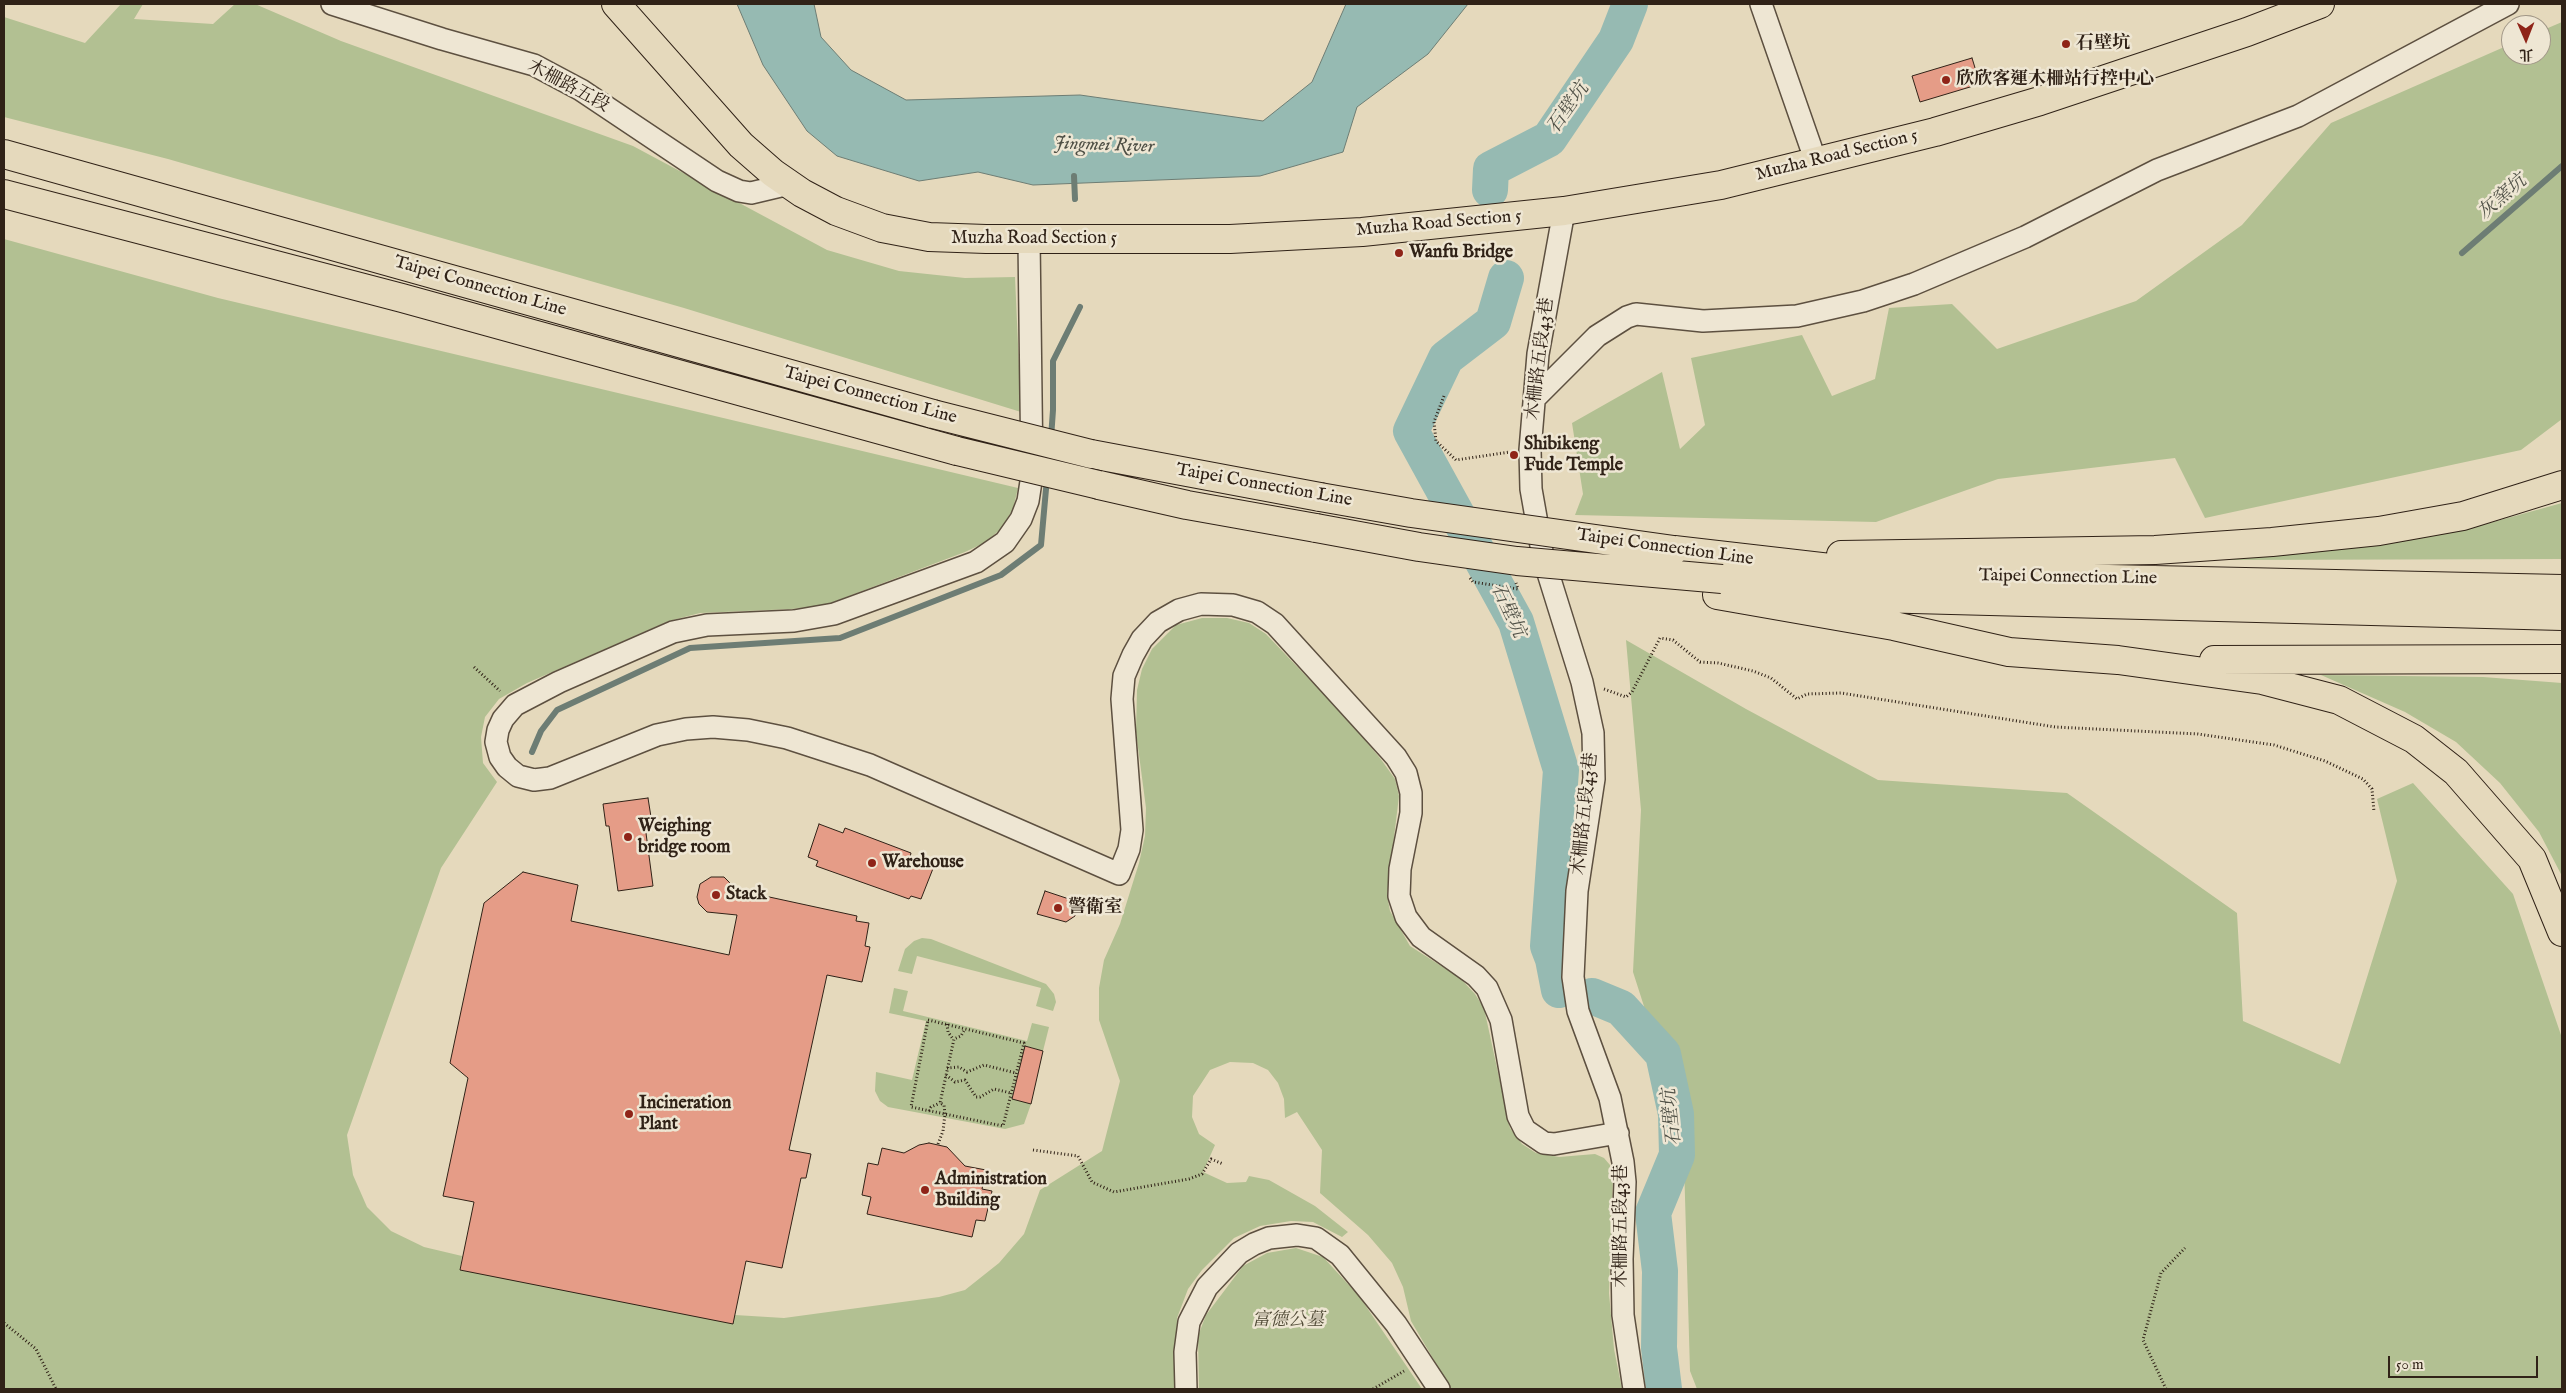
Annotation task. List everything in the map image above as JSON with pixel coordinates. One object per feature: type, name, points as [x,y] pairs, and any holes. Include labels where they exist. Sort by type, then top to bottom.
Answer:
[{"type":"main road","name":"Muzha Road Section 5","points":[[616,4],[741,145],[789,184],[816,201],[844,214],[905,233],[951,239],[1230,238],[1362,232],[1564,211],[1735,182],[1935,132],[2040,101],[2247,32],[2320,4]]},
{"type":"main road","name":"Taipei Connection Line","points":[[4,154],[933,414],[1091,454],[1411,513],[1674,550],[1721,577],[1882,574],[2562,589]]},
{"type":"main road","name":"Taipei Connection Line","points":[[4,194],[402,298],[957,451],[1187,505],[1418,547],[1518,561],[1721,577],[1875,598],[2560,616]]},
{"type":"main road","points":[[1721,577],[2272,542],[2379,531],[2463,516],[2562,485]]},
{"type":"main road","points":[[1721,577],[1894,626],[2009,652],[2118,660],[2262,680],[2339,700],[2414,740],[2456,772],[2532,859],[2562,932]]},
{"type":"main road","points":[[2118,660],[2554,659]]},
{"type":"street","name":"木柵路五段","points":[[332,4],[442,39],[534,65],[581,90],[717,180],[739,191],[751,193],[789,184]]},
{"type":"street","points":[[1761,4],[1816,162]]},
{"type":"street","points":[[1534,399],[1597,336],[1626,317],[1636,314],[1703,321],[1797,316],[1862,302],[1914,284],[2025,237],[2157,170],[2298,116],[2508,4]]},
{"type":"street","name":"木柵路五段43巷","points":[[1564,211],[1538,354],[1530,450],[1531,489],[1543,557],[1582,682],[1593,733],[1595,759],[1577,891],[1573,977],[1578,1011],[1601,1071],[1618,1133],[1625,1182],[1622,1259],[1623,1315],[1634,1389]]},
{"type":"street","points":[[1029,239],[1032,475],[1028,501],[1021,519],[1005,542],[976,562],[834,614],[794,622],[707,625],[672,632],[560,682],[515,705],[503,718],[498,730],[496,742],[500,757],[507,767],[518,776],[534,780],[550,778],[657,736],[686,729],[713,727],[748,730],[796,741],[870,765],[1119,874],[1129,849],[1132,830],[1122,699],[1124,676],[1133,654],[1142,639],[1158,622],[1179,610],[1201,604],[1233,605],[1257,612],[1275,624],[1396,757],[1406,773],[1411,793],[1411,813],[1400,868],[1399,896],[1406,917],[1421,938],[1476,976],[1487,988],[1501,1020],[1518,1116],[1525,1130],[1544,1143],[1554,1144],[1618,1133]]},
{"type":"street","points":[[1186,1389],[1186,1337],[1193,1310],[1207,1288],[1239,1253],[1269,1238],[1308,1236],[1327,1244],[1355,1271],[1396,1324],[1439,1389]]},
{"type":"path","points":[[1444,396],[1434,422],[1436,441],[1456,460],[1530,450]]},
{"type":"path","points":[[1474,582],[1518,589]]},
{"type":"path","points":[[1582,682],[1626,697],[1632,692],[1660,638],[1674,640],[1700,662],[1718,663],[1753,671],[1771,678],[1798,699],[1807,694],[1841,693],[2055,727],[2198,734],[2274,745],[2325,761],[2363,779],[2372,789],[2374,812]]},
{"type":"path","points":[[474,667],[515,705]]},
{"type":"path","points":[[928,1020],[965,1029],[1024,1043],[1003,1126],[911,1107],[928,1020]]},
{"type":"path","points":[[947,1024],[950,1037],[954,1039]]},
{"type":"path","points":[[954,1039],[962,1036],[965,1029]]},
{"type":"path","points":[[929,1111],[931,1107],[940,1102],[954,1039]]},
{"type":"path","points":[[967,1072],[984,1065],[1016,1072]]},
{"type":"path","points":[[947,1068],[959,1066],[967,1072]]},
{"type":"path","points":[[967,1072],[965,1080],[976,1096],[980,1098],[994,1089],[1011,1093]]},
{"type":"path","points":[[946,1075],[949,1080],[955,1082],[965,1080]]},
{"type":"path","points":[[938,1144],[946,1114],[944,1105],[940,1102]]},
{"type":"path","points":[[1033,1150],[1078,1156],[1092,1182],[1114,1192],[1189,1180],[1202,1174],[1211,1159],[1223,1164]]},
{"type":"path","points":[[2166,1389],[2143,1340],[2161,1273],[2185,1248]]},
{"type":"path","points":[[4,1323],[36,1349],[56,1389]]},
{"type":"path","points":[[1373,1389],[1422,1361]]},
{"type":"green space","points":[[121,4],[143,4],[134,19],[213,24],[235,4],[255,4],[341,41],[633,146],[827,250],[899,271],[965,278],[1015,277],[1021,412],[684,308],[168,159],[4,117],[4,17],[85,43]]},
{"type":"green space","points":[[2562,22],[2562,419],[2521,450],[2205,518],[2175,458],[1998,479],[1876,522],[1575,515],[1583,494],[1572,423],[1662,372],[1680,449],[1705,425],[1691,358],[1802,335],[1832,396],[1875,379],[1889,308],[1952,304],[1997,349],[2136,301],[2242,225],[2331,123],[2501,48],[2501,65],[2551,65],[2551,27]]},
{"type":"green space","points":[[4,239],[218,298],[1018,488],[1013,509],[1001,529],[984,543],[965,552],[825,605],[792,609],[700,613],[669,621],[527,683],[499,699],[485,717],[481,737],[483,763],[497,782],[441,868],[347,1135],[353,1175],[367,1207],[391,1231],[424,1247],[462,1256],[460,1270],[735,1315],[784,1318],[939,1297],[965,1290],[999,1263],[1024,1234],[1040,1190],[1102,1151],[1120,1081],[1099,1020],[1099,988],[1104,960],[1120,924],[1139,863],[1145,836],[1146,808],[1136,732],[1137,690],[1142,669],[1152,649],[1176,625],[1202,618],[1227,618],[1249,623],[1266,634],[1347,719],[1395,779],[1399,796],[1387,895],[1390,911],[1410,946],[1460,978],[1475,994],[1484,1008],[1510,1128],[1522,1144],[1536,1153],[1559,1157],[1595,1154],[1604,1158],[1610,1165],[1613,1176],[1609,1293],[1614,1349],[1622,1389],[1451,1389],[1411,1321],[1403,1287],[1392,1263],[1368,1235],[1320,1193],[1322,1150],[1297,1112],[1285,1118],[1284,1099],[1278,1083],[1268,1070],[1253,1063],[1230,1062],[1210,1070],[1193,1096],[1192,1117],[1199,1134],[1215,1145],[1203,1172],[1227,1183],[1246,1182],[1249,1176],[1269,1180],[1315,1206],[1348,1232],[1342,1237],[1313,1222],[1291,1221],[1260,1226],[1234,1238],[1202,1270],[1188,1289],[1177,1318],[1176,1389],[4,1389]]},
{"type":"green space","points":[[2562,503],[2562,559],[2226,560],[2464,530]]},
{"type":"green space","points":[[1626,640],[1746,709],[1878,780],[2067,793],[2237,913],[2243,1021],[2340,1064],[2397,881],[2377,799],[2413,783],[2513,894],[2562,1038],[2562,1389],[1697,1389],[1690,1371],[1683,1128],[1633,972],[1641,810]]},
{"type":"green space","points":[[2321,675],[2483,677],[2562,683],[2562,876],[2539,832],[2500,783],[2456,742],[2405,712]]},
{"type":"green space","points":[[922,938],[931,939],[1046,984],[1054,994],[1056,1002],[1053,1011],[1036,1006],[1041,988],[917,956],[912,974],[898,971],[905,949],[914,941]]},
{"type":"green space","points":[[894,988],[908,991],[903,1011],[1027,1041],[1032,1023],[1049,1027],[1043,1051],[1026,1046],[1031,1104],[1024,1124],[1005,1129],[888,1107],[880,1101],[875,1091],[876,1072],[912,1080],[926,1021],[889,1013]]},
{"type":"green space","name":"富德公墓","points":[[1296,1248],[1323,1257],[1359,1296],[1422,1389],[1199,1389],[1198,1336],[1206,1315],[1243,1266],[1267,1253]]},
{"type":"water","name":"Jingmei River","points":[[737,4],[814,4],[821,37],[851,70],[906,100],[1080,95],[1263,121],[1312,82],[1346,4],[1468,4],[1428,54],[1357,107],[1343,152],[1260,176],[1033,185],[978,172],[919,181],[837,156],[807,131],[763,65]]},
{"type":"building","name":"欣欣客運木柵站行控中心","points":[[1972,58],[1980,84],[1920,102],[1912,76]]},
{"type":"building","name":"Weighing bridge room","points":[[648,798],[651,817],[644,818],[653,886],[618,891],[609,826],[606,826],[603,804]]},
{"type":"building","name":"Warehouse","points":[[819,824],[843,833],[845,828],[911,853],[910,857],[934,866],[921,899],[911,896],[909,899],[816,866],[818,861],[808,857]]},
{"type":"building","name":"Incineration Plant","points":[[523,872],[578,885],[571,921],[729,955],[737,915],[707,912],[699,904],[697,897],[700,884],[711,877],[724,877],[737,890],[857,916],[856,921],[869,923],[865,946],[870,947],[862,982],[827,975],[789,1150],[811,1154],[806,1178],[801,1178],[782,1268],[746,1261],[733,1324],[460,1270],[474,1202],[443,1196],[468,1078],[450,1063],[484,903]]},
{"type":"building","name":"警衛室","points":[[1045,891],[1072,900],[1076,904],[1075,916],[1066,922],[1037,914]]},
{"type":"building","points":[[1025,1046],[1043,1051],[1031,1104],[1012,1099]]},
{"type":"building","name":"Administration Building","points":[[929,1143],[947,1147],[965,1166],[986,1170],[982,1189],[992,1191],[985,1221],[976,1220],[972,1237],[867,1214],[871,1197],[862,1195],[868,1163],[878,1165],[882,1148],[904,1153],[919,1145]]},
{"type":"waterway","name":"石壁坑","points":[[1490,190],[1491,169],[1549,139],[1616,40],[1630,4]]},
{"type":"waterway","name":"灰窯坑","points":[[2462,253],[2562,166]]},
{"type":"waterway","points":[[1074,176],[1075,199]]},
{"type":"waterway","name":"石壁坑","points":[[1506,278],[1493,322],[1446,358],[1411,431],[1516,622],[1561,770],[1548,946],[1553,959],[1559,990]]},
{"type":"waterway","points":[[1051,438],[1053,361],[1080,307]]},
{"type":"waterway","points":[[532,752],[541,731],[557,710],[690,648],[840,638],[1001,575],[1041,545],[1047,478]]},
{"type":"waterway","name":"石壁坑","points":[[1592,996],[1621,1008],[1663,1054],[1676,1114],[1677,1155],[1653,1213],[1660,1271],[1659,1348],[1664,1389]]},
{"type":"place","name":"石壁坑","points":[[2066,44]]},
{"type":"place","name":"欣欣客運木柵站行控中心","points":[[1946,80]]},
{"type":"place","name":"Wanfu Bridge","points":[[1399,253]]},
{"type":"place","name":"Shibikeng Fude Temple","points":[[1514,455]]},
{"type":"place","name":"Weighing bridge room","points":[[628,837]]},
{"type":"place","name":"Warehouse","points":[[872,863]]},
{"type":"place","name":"Stack","points":[[716,895]]},
{"type":"place","name":"警衛室","points":[[1058,908]]},
{"type":"place","name":"Incineration Plant","points":[[629,1114]]},
{"type":"place","name":"Administration Building","points":[[925,1190]]}]
